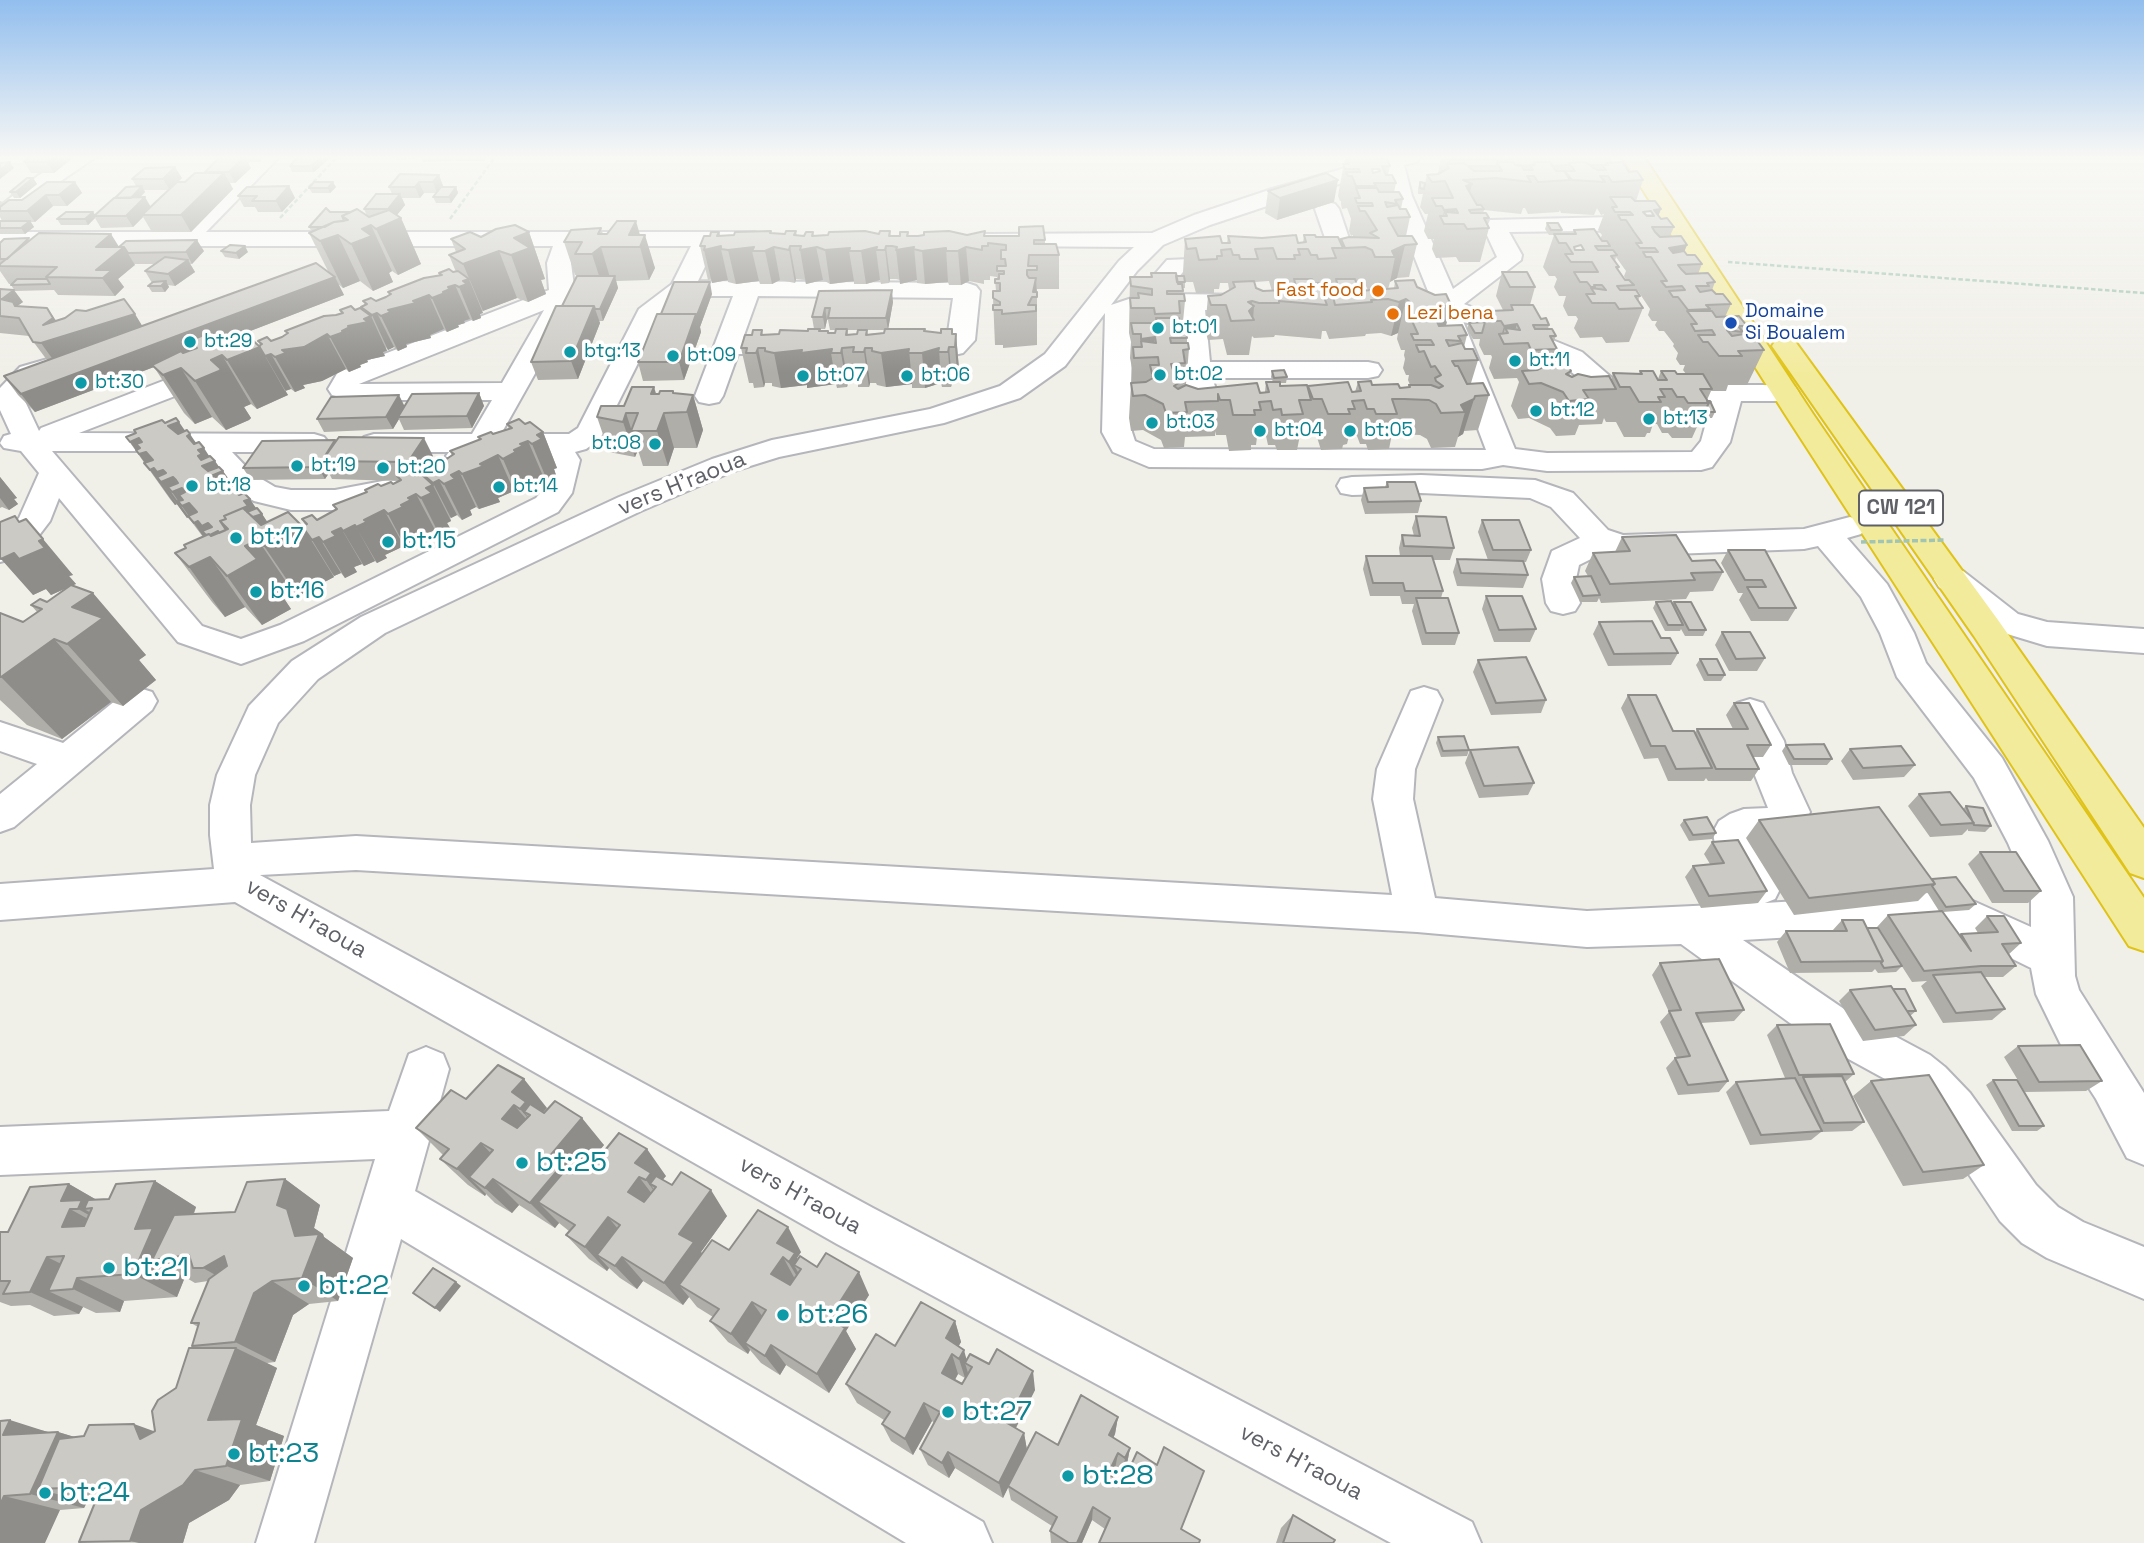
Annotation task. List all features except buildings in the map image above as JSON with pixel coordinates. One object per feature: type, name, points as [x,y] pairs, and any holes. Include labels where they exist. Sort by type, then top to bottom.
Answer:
[{"type":"highway","points":[[1680,229],[1785,393],[1853,534],[2144,933]]},
{"type":"highway","name":"CW 121","points":[[1704,229],[1951,579],[2144,861]]},
{"type":"street","points":[[138,238],[148,229]]},
{"type":"street","points":[[186,238],[195,229]]},
{"type":"street","name":"vers H'raoua","points":[[1181,229],[1155,240],[1128,266],[1055,360],[1010,392],[934,417],[772,449],[723,465],[631,503],[373,625],[332,650],[282,691],[262,716],[247,745],[236,775],[230,805],[236,873],[855,1226],[1451,1543]]},
{"type":"street","points":[[1297,264],[1337,263],[1343,256],[1334,229]]},
{"type":"street","points":[[1413,229],[1503,456]]},
{"type":"street","points":[[1442,305],[1509,260],[1510,255],[1497,229]]},
{"type":"street","points":[[0,239],[774,239]]},
{"type":"street","points":[[336,264],[376,239]]},
{"type":"street","points":[[493,264],[559,239]]},
{"type":"street","points":[[208,443],[242,481],[265,494],[291,500],[335,500],[418,483],[481,444],[556,313],[562,294],[559,239]]},
{"type":"street","points":[[10,446],[576,443],[590,433],[652,309],[682,288],[706,239]]},
{"type":"street","points":[[965,239],[1155,240]]},
{"type":"street","points":[[1505,246],[1567,244]]},
{"type":"street","points":[[1144,302],[1176,265],[1257,264]]},
{"type":"street","points":[[682,288],[748,289],[789,318],[818,346]]},
{"type":"street","points":[[709,396],[748,289]]},
{"type":"street","points":[[727,346],[789,318],[909,324],[954,347],[962,340],[967,291],[909,324]]},
{"type":"street","points":[[510,391],[351,392],[342,389],[342,385],[348,378],[562,294]]},
{"type":"street","points":[[1285,304],[1144,302],[1118,311],[1117,432],[1124,446],[1149,458],[1482,460],[1503,456],[1547,462],[1701,461],[1715,442],[1727,403],[1723,393]]},
{"type":"street","points":[[1191,302],[1202,392],[1211,397],[1278,396]]},
{"type":"street","points":[[1442,305],[1572,358],[1605,386],[1723,393],[1785,393]]},
{"type":"street","points":[[10,446],[8,385],[30,373],[82,355]]},
{"type":"street","points":[[10,446],[247,358]]},
{"type":"street","points":[[1198,370],[1368,370]]},
{"type":"street","points":[[10,446],[54,472],[190,634],[241,652],[292,633],[547,505],[557,493],[565,460],[556,444]]},
{"type":"street","points":[[0,552],[23,535],[34,521],[54,472]]},
{"type":"street","points":[[1352,486],[1421,484],[1535,489],[1562,500],[1603,541],[1620,545],[1798,540],[1853,534],[1875,592],[1897,633],[1910,668],[1988,768],[2028,841],[2052,897],[2053,975],[2058,994],[2077,1030],[2113,1083],[2144,1141]]},
{"type":"street","points":[[1563,603],[1559,579],[1564,559],[1603,541]]},
{"type":"street","points":[[1951,579],[2006,622],[2047,634],[2144,641]]},
{"type":"street","points":[[1417,914],[1393,799],[1396,769],[1424,700]]},
{"type":"street","points":[[0,817],[139,701]]},
{"type":"street","points":[[1750,713],[1765,741],[1775,780],[1790,812],[1789,817],[1781,823],[1737,827],[1733,838],[1778,919]]},
{"type":"street","points":[[0,736],[70,760]]},
{"type":"street","points":[[0,902],[236,873],[296,855],[356,853],[1417,914],[1587,929],[1928,911],[1973,919],[2053,958]]},
{"type":"street","points":[[1688,925],[1828,1024],[1913,1070],[1953,1109],[2018,1203],[2039,1225],[2065,1240],[2144,1273]]},
{"type":"street","points":[[286,1542],[426,1069]]},
{"type":"street","points":[[0,1151],[406,1134]]},
{"type":"street","points":[[386,1202],[951,1542]]},
{"type":"path","points":[[260,238],[269,229]]},
{"type":"path","points":[[435,239],[442,229]]},
{"type":"path","points":[[1727,262],[2144,293]]},
{"type":"path","points":[[1853,534],[1945,540]]},
{"type":"place","name":"Fast food","points":[[1378,291]]},
{"type":"place","name":"Lezi bena","points":[[1393,314]]},
{"type":"place","name":"Domaine Si Boualem","points":[[1731,323]]},
{"type":"place","name":"bt:01","points":[[1158,328]]},
{"type":"place","name":"bt:29","points":[[190,342]]},
{"type":"place","name":"btg:13","points":[[570,352]]},
{"type":"place","name":"bt:09","points":[[673,356]]},
{"type":"place","name":"bt:11","points":[[1515,361]]},
{"type":"place","name":"bt:02","points":[[1160,375]]},
{"type":"place","name":"bt:07","points":[[803,376]]},
{"type":"place","name":"bt:06","points":[[907,376]]},
{"type":"place","name":"bt:30","points":[[81,383]]},
{"type":"place","name":"bt:12","points":[[1536,411]]},
{"type":"place","name":"bt:13","points":[[1649,419]]},
{"type":"place","name":"bt:03","points":[[1152,423]]},
{"type":"place","name":"bt:04","points":[[1260,431]]},
{"type":"place","name":"bt:05","points":[[1350,431]]},
{"type":"place","name":"bt:08","points":[[655,444]]},
{"type":"place","name":"bt:19","points":[[297,466]]},
{"type":"place","name":"bt:20","points":[[383,468]]},
{"type":"place","name":"bt:18","points":[[192,486]]},
{"type":"place","name":"bt:14","points":[[499,487]]},
{"type":"place","name":"bt:17","points":[[236,538]]},
{"type":"place","name":"bt:15","points":[[388,542]]},
{"type":"place","name":"bt:16","points":[[256,592]]},
{"type":"place","name":"bt:25","points":[[522,1163]]},
{"type":"place","name":"bt:21","points":[[109,1268]]},
{"type":"place","name":"bt:22","points":[[304,1286]]},
{"type":"place","name":"bt:26","points":[[783,1315]]},
{"type":"place","name":"bt:27","points":[[948,1412]]},
{"type":"place","name":"bt:23","points":[[234,1454]]},
{"type":"place","name":"bt:28","points":[[1068,1476]]},
{"type":"place","name":"bt:24","points":[[45,1493]]}]
